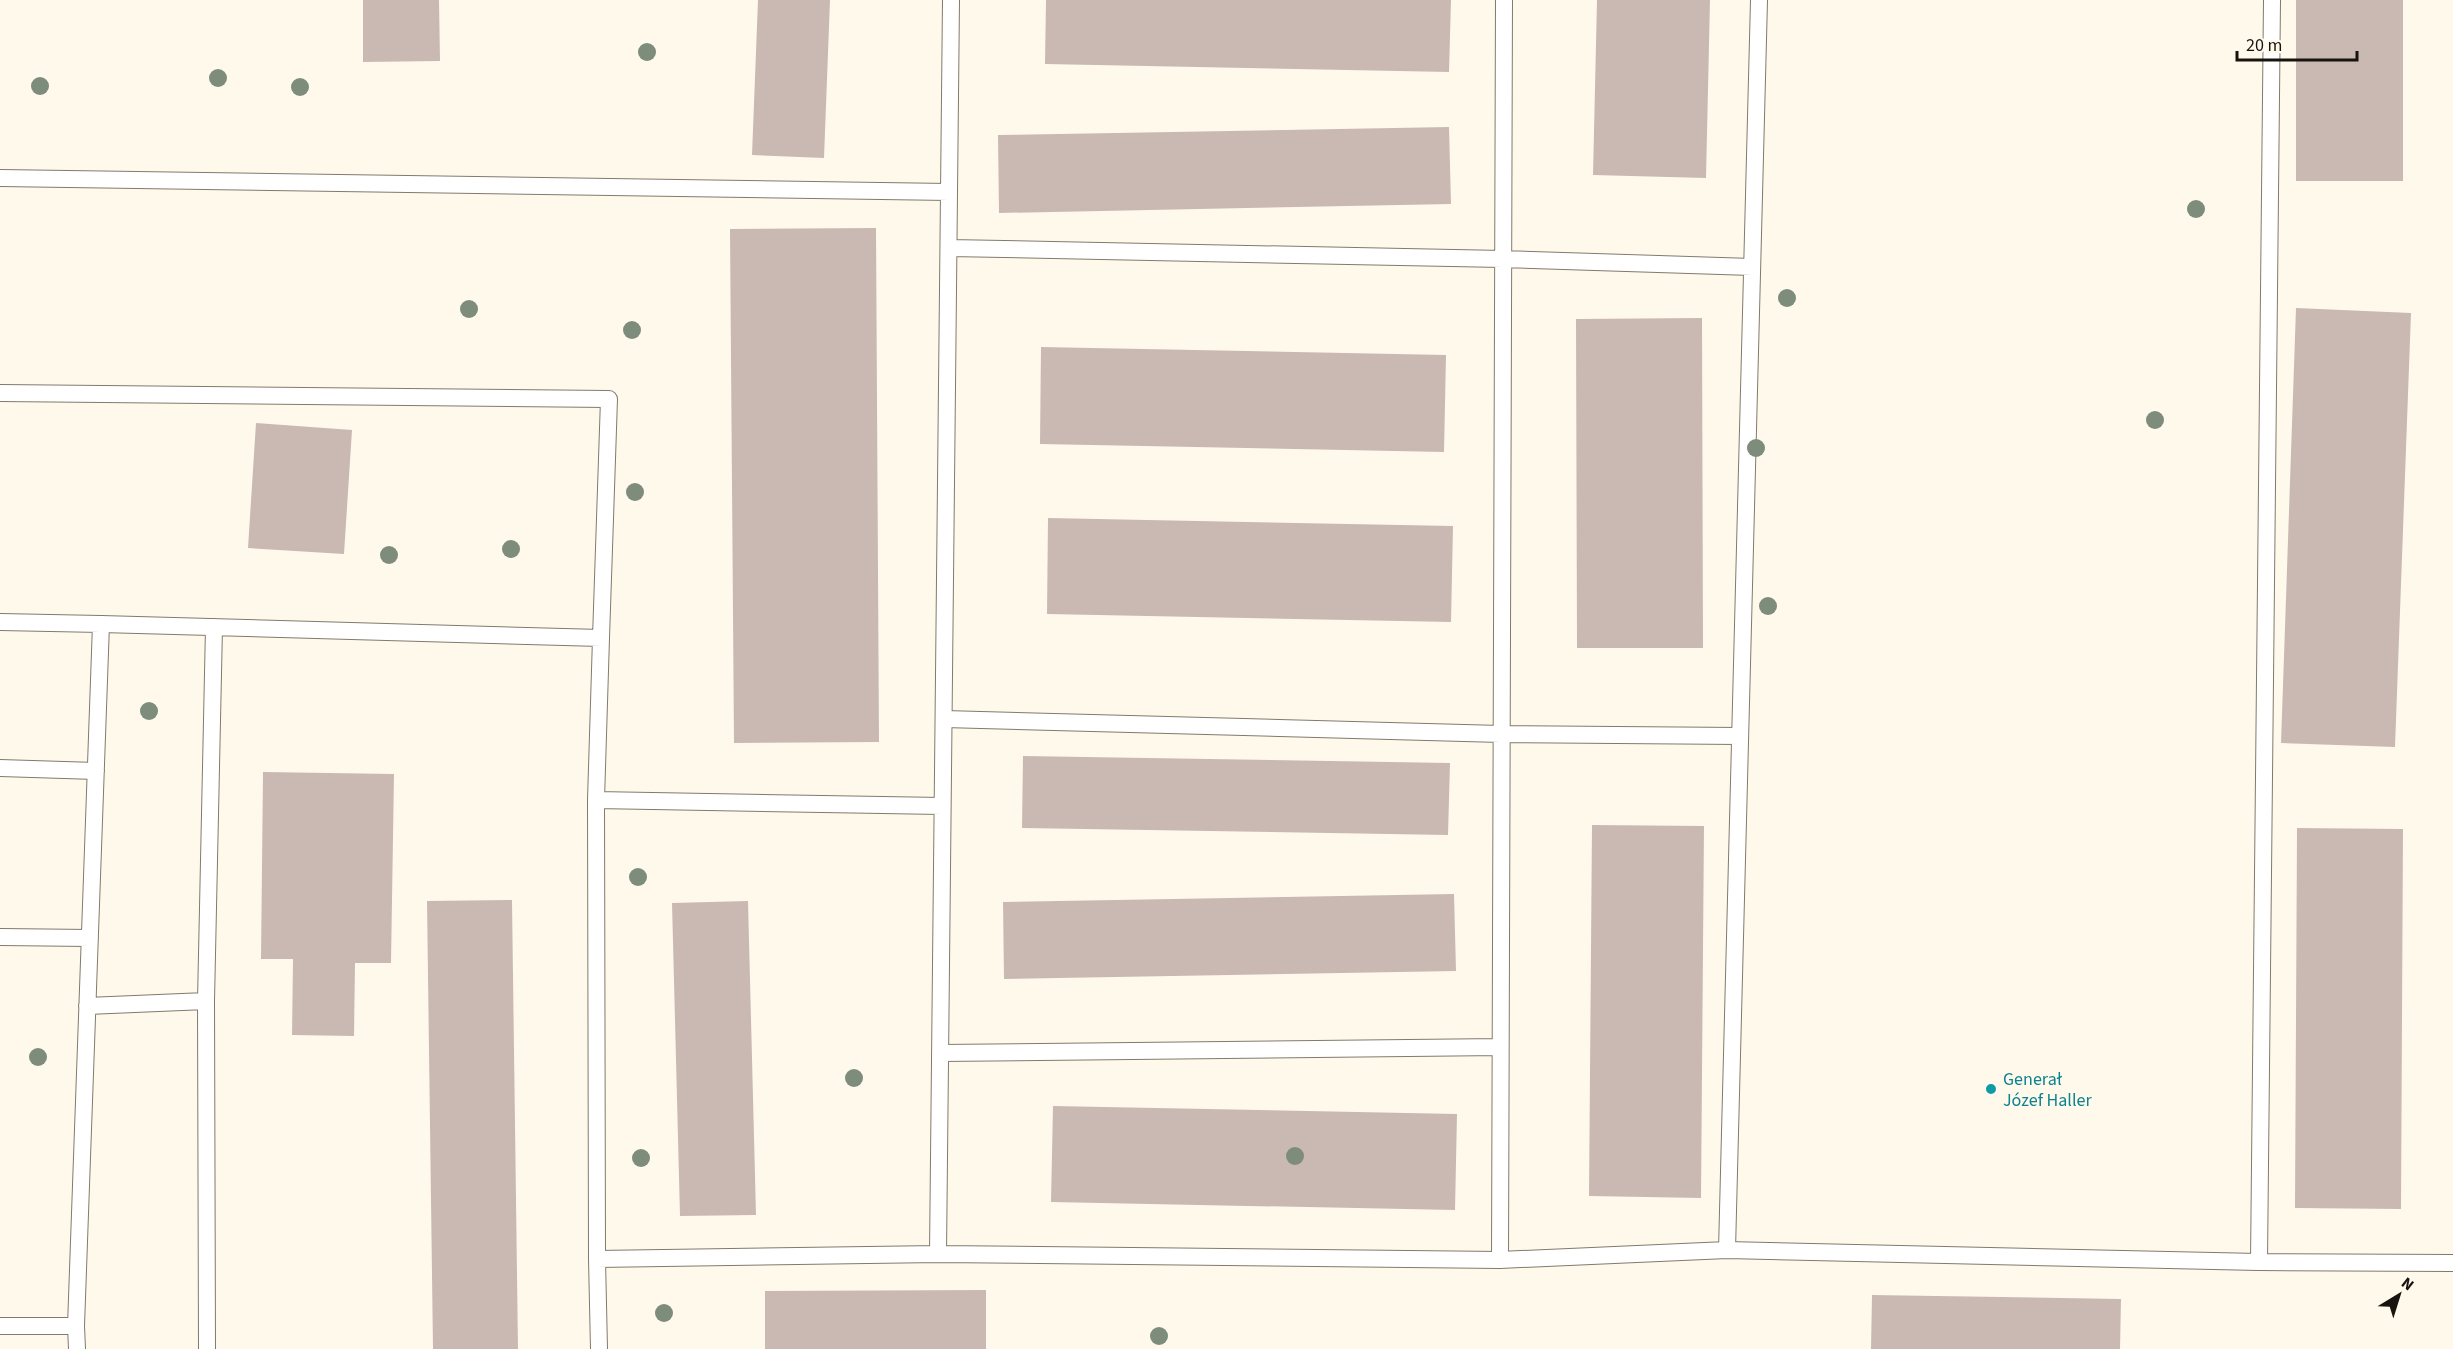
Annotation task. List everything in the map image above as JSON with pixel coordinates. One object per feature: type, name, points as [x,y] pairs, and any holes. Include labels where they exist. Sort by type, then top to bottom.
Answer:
[{"type":"lane","points":[[938,1254],[951,0]]},
{"type":"lane","points":[[1500,1260],[1504,0]]},
{"type":"lane","points":[[1727,1250],[1759,0]]},
{"type":"lane","points":[[2259,1262],[2272,0]]},
{"type":"lane","points":[[0,178],[949,192]]},
{"type":"lane","points":[[949,248],[1503,259],[1752,267]]},
{"type":"lane","points":[[0,393],[609,399],[596,800],[599,1349]]},
{"type":"lane","points":[[0,622],[601,638]]},
{"type":"lane","points":[[77,1349],[101,624]]},
{"type":"lane","points":[[207,1349],[206,1001],[214,627]]},
{"type":"lane","points":[[944,719],[1501,734],[1740,736]]},
{"type":"lane","points":[[0,768],[96,771]]},
{"type":"lane","points":[[596,800],[942,806]]},
{"type":"lane","points":[[0,937],[90,938]]},
{"type":"lane","points":[[87,1006],[206,1001]]},
{"type":"lane","points":[[940,1053],[1500,1047]]},
{"type":"lane","points":[[597,1259],[938,1254],[1500,1260],[1727,1250],[2259,1262],[2453,1263]]},
{"type":"lane","points":[[0,1326],[76,1326]]},
{"type":"building","points":[[363,0],[439,0],[440,61],[363,62]]},
{"type":"building","points":[[758,0],[830,0],[824,158],[752,155]]},
{"type":"building","points":[[1046,0],[1451,0],[1449,72],[1045,64]]},
{"type":"building","points":[[1597,0],[1710,0],[1706,178],[1593,175]]},
{"type":"building","points":[[2296,0],[2403,0],[2403,181],[2296,181]]},
{"type":"building","points":[[1449,127],[1451,204],[999,213],[998,135]]},
{"type":"building","points":[[876,228],[879,742],[734,743],[730,229]]},
{"type":"building","points":[[2296,308],[2411,313],[2395,747],[2281,743]]},
{"type":"building","points":[[1702,318],[1703,648],[1577,648],[1576,319]]},
{"type":"building","points":[[1041,347],[1446,355],[1444,452],[1040,444]]},
{"type":"building","points":[[256,423],[352,430],[344,554],[248,548]]},
{"type":"building","points":[[1048,518],[1453,526],[1451,622],[1047,614]]},
{"type":"building","points":[[1023,756],[1450,763],[1448,835],[1022,828]]},
{"type":"building","points":[[263,772],[394,774],[391,963],[355,963],[354,1036],[292,1035],[293,959],[261,959]]},
{"type":"building","points":[[1592,825],[1704,826],[1701,1198],[1589,1196]]},
{"type":"building","points":[[2297,828],[2403,829],[2401,1209],[2295,1208]]},
{"type":"building","points":[[1454,894],[1456,971],[1004,979],[1003,902]]},
{"type":"building","points":[[512,900],[518,1349],[433,1349],[427,901]]},
{"type":"building","points":[[748,901],[756,1215],[680,1216],[672,903]]},
{"type":"building","points":[[1053,1106],[1457,1114],[1455,1210],[1051,1202]]},
{"type":"building","points":[[986,1290],[986,1349],[765,1349],[765,1291]]},
{"type":"building","points":[[1872,1295],[2121,1299],[2120,1349],[1871,1349]]},
{"type":"place","name":"Generał Józef Haller","points":[[1991,1089]]}]
